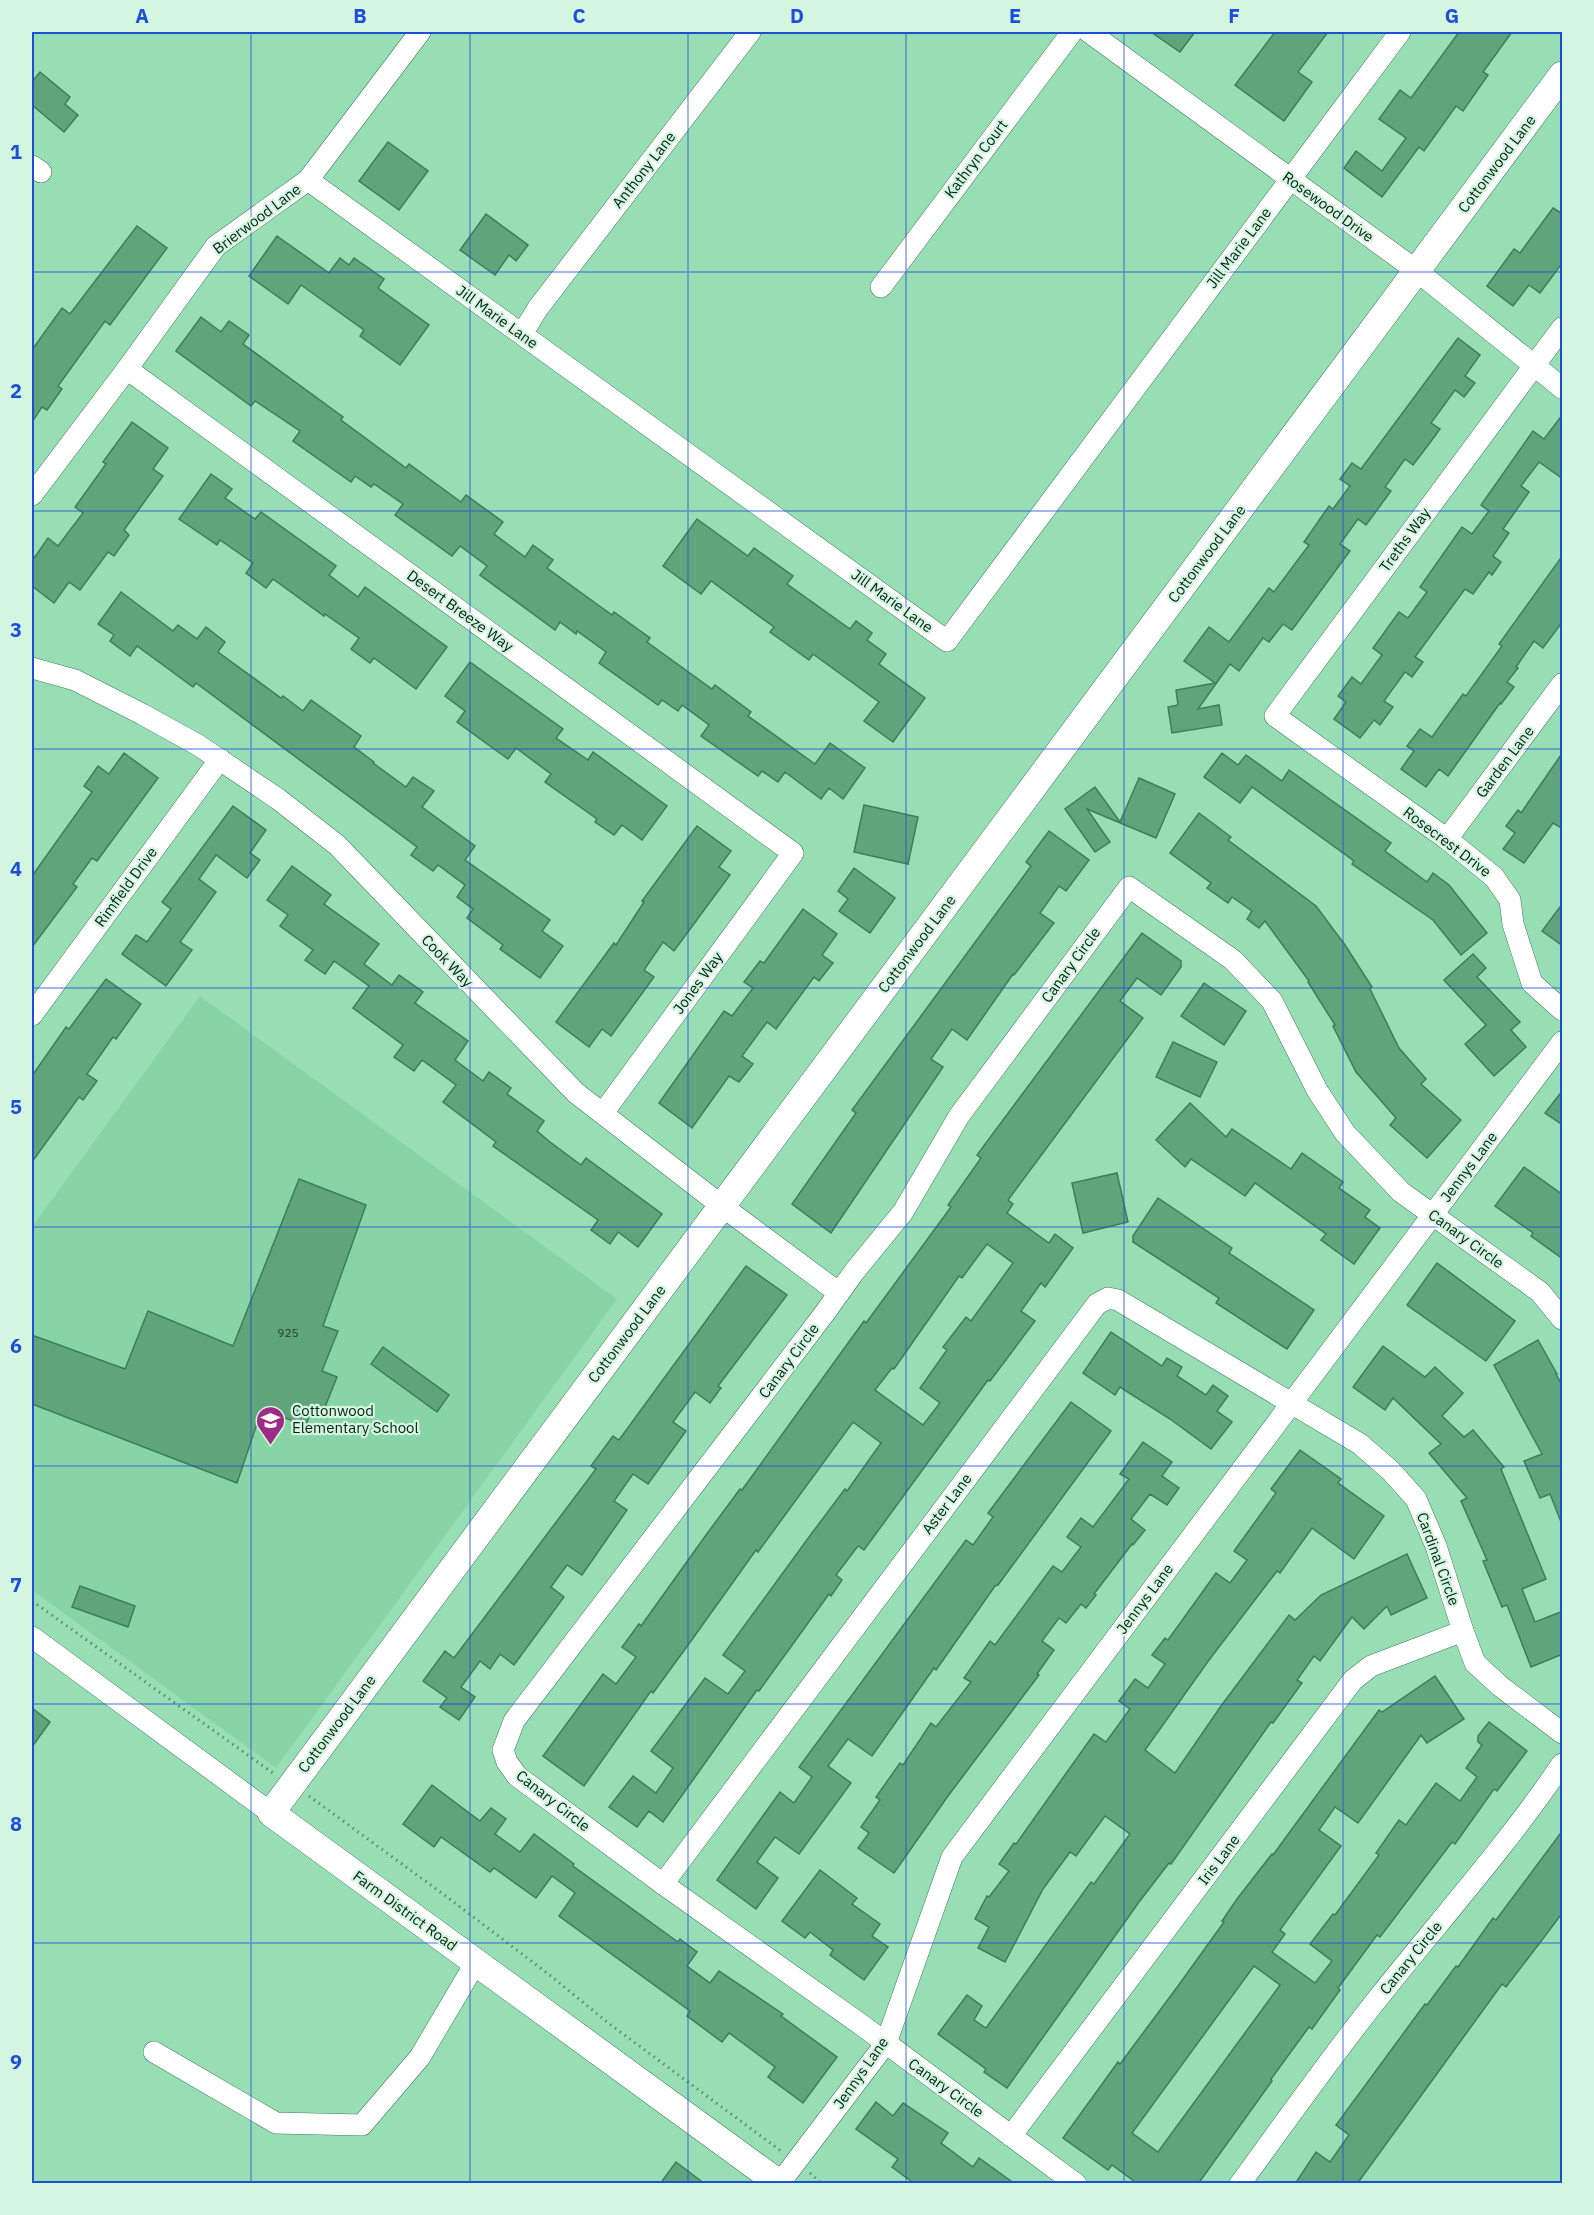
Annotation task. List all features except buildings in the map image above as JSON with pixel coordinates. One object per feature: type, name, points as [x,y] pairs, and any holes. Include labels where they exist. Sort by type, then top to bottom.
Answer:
[{"type":"main road","name":"Cottonwood Lane","points":[[271,1813],[1563,75]]},
{"type":"main road","name":"Farm District Road","points":[[271,1813],[779,2183]]},
{"type":"street","name":"Brierwood Lane","points":[[32,495],[216,246],[308,180],[420,32]]},
{"type":"street","name":"Anthony Lane","points":[[522,334],[538,308],[750,32]]},
{"type":"street","name":"Kathryn Court","points":[[881,287],[1072,32]]},
{"type":"street","name":"Rosewood Drive","points":[[1089,32],[1417,271],[1563,388]]},
{"type":"street","name":"Jill Marie Lane","points":[[308,180],[947,641],[1400,32]]},
{"type":"street","name":"Treths Way","points":[[1275,716],[1563,328]]},
{"type":"street","name":"Desert Breeze Way","points":[[127,369],[793,853]]},
{"type":"street","name":"Cook Way","points":[[32,668],[75,680],[141,714],[220,759],[278,799],[337,845],[576,1094],[839,1293]]},
{"type":"street","name":"Garden Lane","points":[[1447,840],[1563,684]]},
{"type":"street","name":"Rosecrest Drive","points":[[1275,716],[1447,840],[1494,877],[1510,900],[1513,924],[1532,983],[1563,1010]]},
{"type":"street","name":"Rimfield Drive","points":[[32,1015],[220,759]]},
{"type":"street","name":"Jones Way","points":[[603,1113],[793,853]]},
{"type":"street","name":"Canary Circle","points":[[1076,2184],[886,2043],[663,1884],[517,1776],[507,1762],[503,1750],[514,1721],[903,1212],[959,1116],[1129,887],[1233,960],[1272,1002],[1317,1090],[1345,1133],[1401,1192],[1540,1292],[1563,1319]]},
{"type":"street","name":"Jennys Lane","points":[[779,2183],[886,2043],[952,1857],[1563,1042]]},
{"type":"street","name":"Aster Lane","points":[[663,1884],[1102,1300],[1107,1298],[1118,1300],[1290,1404]]},
{"type":"street","name":"Cardinal Circle","points":[[1290,1404],[1360,1444],[1416,1498],[1436,1546],[1475,1663],[1500,1686],[1563,1732]]},
{"type":"street","name":"Iris Lane","points":[[1011,2136],[1353,1680],[1371,1666],[1463,1631]]},
{"type":"street","name":"Farm District Road","points":[[32,1637],[271,1813]]},
{"type":"street","name":"Canary Circle","points":[[1240,2184],[1377,1999],[1488,1863],[1563,1764]]},
{"type":"street","points":[[154,2052],[276,2123],[362,2125],[420,2057],[476,1962]]},
{"type":"path","points":[[32,1601],[266,1769],[293,1784],[447,1897],[607,2022],[796,2162],[822,2184]]},
{"type":"shaded area","name":"Cottonwood Elementary School","points":[[200,996],[617,1299],[276,1768],[32,1590],[32,1227]]},
{"type":"place","name":"Cottonwood Elementary School","points":[[271,1446]]}]
